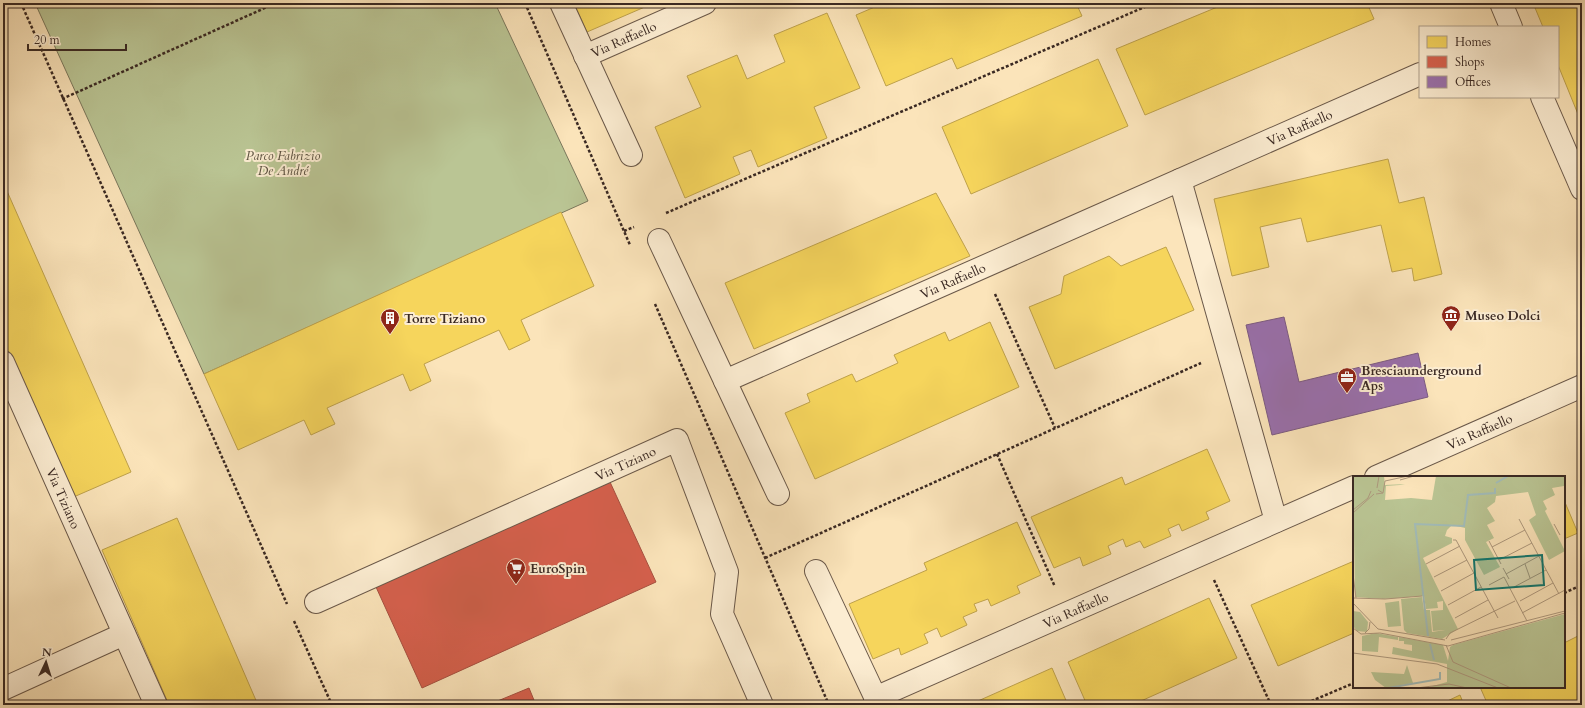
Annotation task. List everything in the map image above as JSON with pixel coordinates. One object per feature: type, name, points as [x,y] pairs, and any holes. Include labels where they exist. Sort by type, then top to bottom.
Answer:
[{"type":"street","name":"Via Raffaello","points":[[561,3],[631,155]]},
{"type":"street","name":"Via Raffaello","points":[[585,56],[705,3]]},
{"type":"street","points":[[1500,3],[1511,26]]},
{"type":"street","name":"Via Raffaello","points":[[725,381],[1419,74]]},
{"type":"street","points":[[1542,98],[1582,190]]},
{"type":"street","points":[[1180,180],[1276,521]]},
{"type":"street","points":[[659,240],[778,494]]},
{"type":"street","name":"Via Tiziano","points":[[3,362],[156,705]]},
{"type":"street","name":"Via Raffaello","points":[[1378,476],[1582,386]]},
{"type":"street","name":"Via Tiziano","points":[[316,602],[677,440],[727,572],[722,614],[762,705]]},
{"type":"street","name":"Via Raffaello","points":[[816,571],[877,701],[1066,614],[1353,487]]},
{"type":"street","points":[[3,689],[124,634]]},
{"type":"path","points":[[21,3],[62,99],[289,610]]},
{"type":"path","points":[[62,99],[276,3]]},
{"type":"path","points":[[525,3],[633,253]]},
{"type":"path","points":[[660,215],[1154,3]]},
{"type":"path","points":[[624,231],[638,225]]},
{"type":"path","points":[[982,267],[1055,428]]},
{"type":"path","points":[[652,296],[829,705]]},
{"type":"path","points":[[765,558],[1228,351]]},
{"type":"path","points":[[997,454],[1066,614]]},
{"type":"path","points":[[1202,554],[1271,705]]},
{"type":"path","points":[[1565,593],[1582,585]]},
{"type":"path","points":[[293,617],[332,705]]},
{"type":"path","points":[[1302,705],[1353,683]]},
{"type":"green space","name":"Parco Fabrizio De André","points":[[35,3],[495,3],[588,201],[204,374]]},
{"type":"building: Homes","points":[[574,3],[654,3],[587,32]]},
{"type":"building: Homes","points":[[884,3],[1076,3],[1082,16],[957,69],[952,58],[886,86],[856,15]]},
{"type":"building: Homes","points":[[1227,3],[1367,3],[1374,19],[1145,115],[1116,49]]},
{"type":"building: Homes","points":[[1533,3],[1582,3],[1582,124],[1559,67],[1559,26],[1543,26]]},
{"type":"building: Homes","points":[[827,13],[860,88],[814,107],[827,138],[758,167],[751,150],[733,157],[740,174],[685,198],[655,127],[701,107],[687,76],[737,55],[747,79],[785,62],[774,35]]},
{"type":"building: Homes","points":[[1098,59],[1128,126],[971,194],[942,127]]},
{"type":"building: Homes","points":[[1388,159],[1399,203],[1424,197],[1442,274],[1414,281],[1412,268],[1392,272],[1381,225],[1307,242],[1301,218],[1260,227],[1269,267],[1232,276],[1214,199]]},
{"type":"building: Homes","points":[[3,182],[131,472],[69,499],[3,348]]},
{"type":"building: Homes","points":[[936,193],[970,256],[754,349],[725,283]]},
{"type":"building: Homes","name":"Torre Tiziano","points":[[561,212],[594,286],[521,320],[530,340],[509,350],[499,330],[424,364],[431,381],[410,391],[403,374],[327,408],[335,424],[311,435],[304,420],[238,450],[204,374]]},
{"type":"building: Homes","points":[[1166,247],[1194,310],[1055,369],[1029,307],[1061,294],[1064,276],[1109,256],[1121,266]]},
{"type":"building: Homes","points":[[990,322],[1019,387],[815,479],[785,413],[810,402],[807,394],[852,374],[856,382],[898,363],[894,355],[945,332],[949,341]]},
{"type":"building: Homes","points":[[1207,449],[1230,501],[1206,512],[1209,519],[1182,531],[1179,524],[1168,529],[1171,536],[1144,548],[1140,541],[1126,547],[1123,539],[1108,546],[1111,554],[1083,566],[1080,557],[1054,568],[1031,517],[1122,477],[1125,485]]},
{"type":"building: Homes","points":[[1565,502],[1578,533],[1565,539]]},
{"type":"building: Homes","points":[[177,518],[258,705],[169,705],[102,550]]},
{"type":"building: Homes","points":[[1017,522],[1041,575],[1017,586],[1020,593],[991,606],[988,599],[974,604],[977,611],[963,617],[967,625],[941,637],[937,628],[924,634],[928,643],[901,655],[899,648],[873,659],[849,604],[927,570],[924,563]]},
{"type":"building: Homes","points":[[1353,561],[1353,633],[1278,666],[1251,605]]},
{"type":"building: Homes","points":[[1209,598],[1237,658],[1132,705],[1087,705],[1068,662]]},
{"type":"building: Homes","points":[[1582,634],[1582,705],[1488,705],[1480,688],[1565,688],[1565,642]]},
{"type":"building: Homes","points":[[1052,668],[1068,705],[969,705]]},
{"type":"building: Homes","points":[[1460,695],[1464,705],[1439,705]]},
{"type":"building: Shops","name":"EuroSpin","points":[[610,482],[656,582],[422,688],[376,587]]},
{"type":"building: Shops","points":[[529,688],[536,705],[488,705]]},
{"type":"building: Offices","points":[[1284,317],[1299,382],[1418,353],[1428,397],[1272,435],[1246,325]]},
{"type":"place","name":"Museo Dolci","points":[[1451,332]]},
{"type":"place","name":"Torre Tiziano","points":[[390,335]]},
{"type":"place","name":"Bresciaunderground Aps","points":[[1347,394]]},
{"type":"place","name":"EuroSpin","points":[[516,585]]}]
